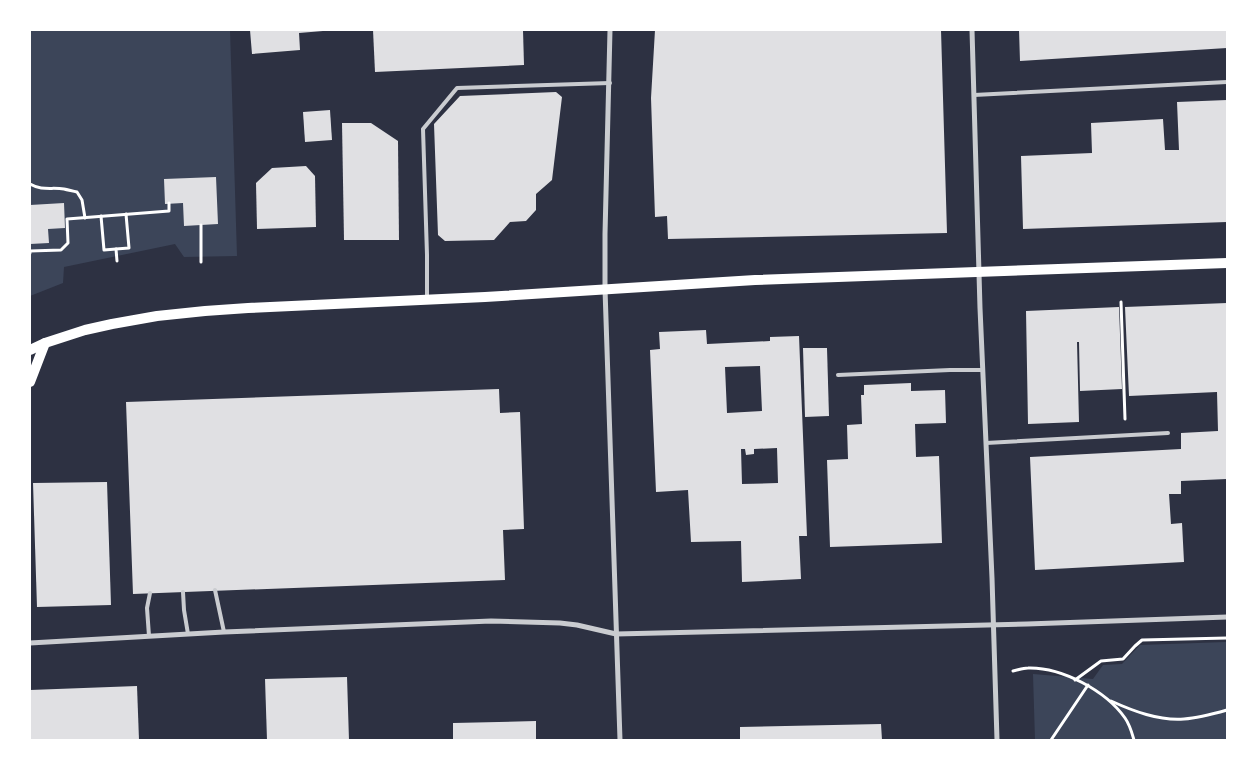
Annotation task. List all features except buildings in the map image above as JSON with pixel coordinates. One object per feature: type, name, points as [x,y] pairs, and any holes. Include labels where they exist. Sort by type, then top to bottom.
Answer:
[{"type":"main road","points":[[30,350],[85,330],[112,324],[167,315],[248,308],[494,296],[755,280],[1227,263]]},
{"type":"main road","points":[[30,382],[46,343]]},
{"type":"street","points":[[610,30],[605,289],[620,740]]},
{"type":"street","points":[[972,30],[979,272],[997,740]]},
{"type":"street","points":[[30,642],[491,621],[560,623],[578,625],[616,634],[1227,617]]},
{"type":"lane","points":[[974,95],[1227,82]]},
{"type":"lane","points":[[428,299],[423,129],[457,88],[610,83]]},
{"type":"lane","points":[[838,375],[983,370]]},
{"type":"lane","points":[[986,443],[1168,433]]},
{"type":"lane","points":[[215,590],[224,632]]},
{"type":"lane","points":[[183,592],[188,634]]},
{"type":"lane","points":[[149,636],[148,608],[150,593]]},
{"type":"path","points":[[30,184],[36,188],[62,189],[77,192],[82,200],[85,218]]},
{"type":"path","points":[[30,253],[30,251],[61,250],[68,243],[67,219],[169,211],[169,203]]},
{"type":"path","points":[[101,216],[104,250],[129,248],[126,214]]},
{"type":"path","points":[[201,225],[201,262]]},
{"type":"path","points":[[116,249],[117,260]]},
{"type":"path","points":[[1121,302],[1124,402]]},
{"type":"path","points":[[1075,680],[1101,661],[1123,659],[1142,640],[1227,638]]},
{"type":"path","points":[[1013,671],[1028,668],[1040,669],[1058,673],[1088,685],[1110,701],[1126,720],[1134,740]]},
{"type":"path","points":[[1051,740],[1088,685]]},
{"type":"path","points":[[1110,701],[1141,713],[1170,719],[1194,718],[1227,710]]},
{"type":"shaded area","points":[[30,30],[230,30],[237,256],[184,257],[175,244],[64,267],[63,283],[30,296]]},
{"type":"shaded area","points":[[1226,642],[1227,740],[1035,740],[1033,674],[1093,679],[1103,665],[1122,664],[1140,645]]}]
